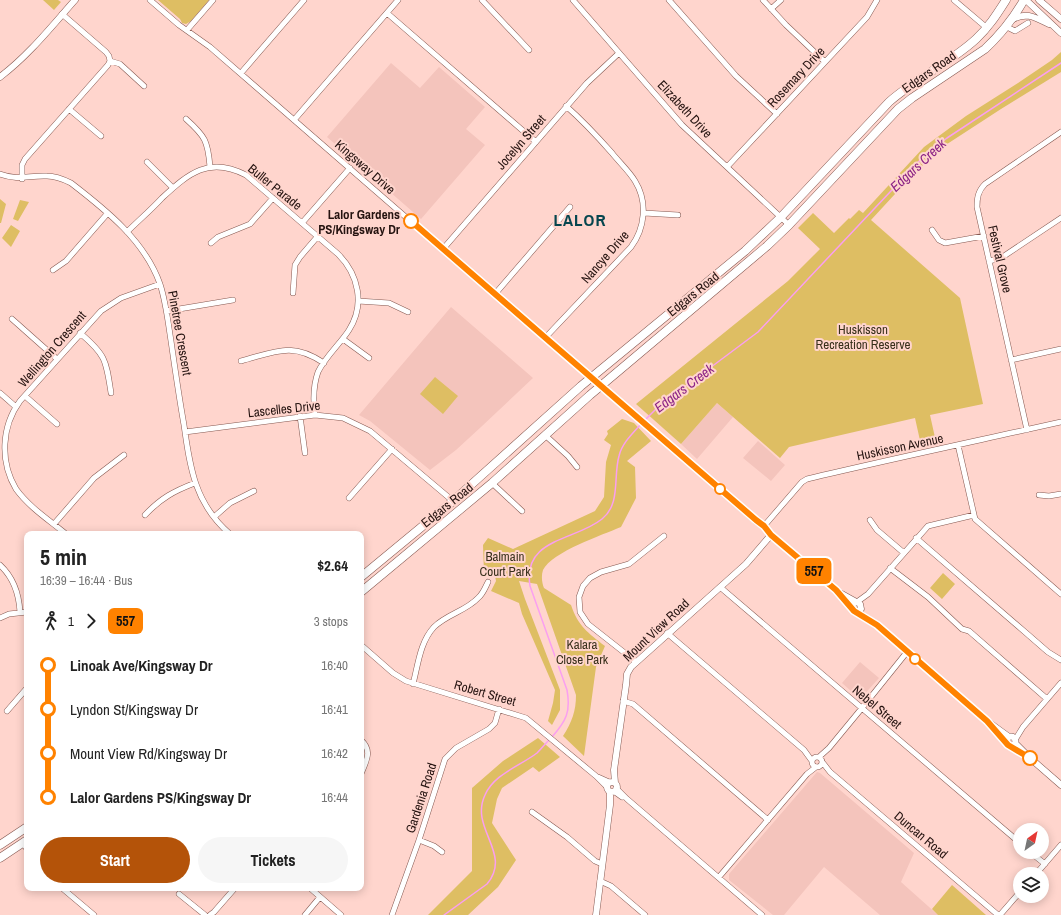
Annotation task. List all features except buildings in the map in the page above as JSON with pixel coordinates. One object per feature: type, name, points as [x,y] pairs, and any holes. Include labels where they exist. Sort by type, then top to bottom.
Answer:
[{"type":"main road","name":"Edgars Road","points":[[364,574],[453,501],[591,378],[733,261],[781,217],[878,113],[904,89],[965,48],[987,28],[1006,0]]},
{"type":"main road","name":"Edgars Road","points":[[364,590],[492,483],[601,386],[727,282],[789,225],[898,109],[985,49],[1009,23],[1025,0]]},
{"type":"main road","points":[[878,113],[887,121]]},
{"type":"main road","points":[[513,449],[521,458]]},
{"type":"main road","points":[[388,554],[396,563]]},
{"type":"main road","points":[[0,845],[24,829]]},
{"type":"main road","points":[[0,858],[24,845]]},
{"type":"street","points":[[0,77],[28,54],[75,0]]},
{"type":"street","name":"Kingsway Drive","points":[[150,0],[241,73],[591,378],[764,526],[771,535],[836,590],[858,606],[907,652],[1061,785]]},
{"type":"street","points":[[187,30],[213,0]]},
{"type":"street","points":[[241,73],[304,0]]},
{"type":"street","points":[[294,120],[398,0]]},
{"type":"street","points":[[482,0],[529,50]]},
{"type":"street","name":"Elizabeth Drive","points":[[573,0],[678,120],[789,225]]},
{"type":"street","points":[[669,0],[736,76],[776,114]]},
{"type":"street","points":[[763,0],[786,25],[825,62]]},
{"type":"street","points":[[771,8],[780,0]]},
{"type":"street","name":"Rosemary Drive","points":[[727,167],[867,17],[877,0]]},
{"type":"street","points":[[954,0],[987,28]]},
{"type":"street","points":[[1025,0],[1061,33]]},
{"type":"street","points":[[1042,1],[1061,19]]},
{"type":"street","points":[[387,13],[536,142]]},
{"type":"street","points":[[22,178],[22,165],[25,159],[110,61],[106,52],[62,14]]},
{"type":"street","points":[[1028,23],[1015,31],[1009,23],[1020,16],[1027,15],[1054,26]]},
{"type":"street","name":"Jocelyn Street","points":[[443,249],[566,106],[593,76],[619,53]]},
{"type":"street","points":[[110,61],[120,64],[144,86]]},
{"type":"street","name":"Nancye Drive","points":[[545,338],[631,247],[639,234],[644,213],[642,195],[635,180],[587,125],[566,106]]},
{"type":"street","points":[[69,109],[101,136]]},
{"type":"street","points":[[186,119],[198,130],[206,141],[210,167]]},
{"type":"street","name":"Festival Grove","points":[[1027,430],[977,207],[977,199],[982,187],[990,180],[1061,132]]},
{"type":"street","points":[[147,162],[173,188]]},
{"type":"street","name":"Buller Parade","points":[[127,232],[188,175],[210,167],[227,168],[241,172],[251,179],[338,254],[348,265],[357,285],[358,301],[354,319],[349,330],[319,372],[314,390],[315,415]]},
{"type":"street","points":[[302,223],[350,168]]},
{"type":"street","name":"Pinetree Crescent","points":[[0,174],[13,178],[47,176],[63,180],[78,189],[127,232],[147,258],[160,284],[167,311],[190,464],[195,483],[205,504],[224,531]]},
{"type":"street","points":[[211,243],[218,237],[250,224],[273,198]]},
{"type":"street","points":[[495,294],[570,207]]},
{"type":"street","points":[[644,213],[678,215]]},
{"type":"street","points":[[54,270],[66,261],[107,214]]},
{"type":"street","points":[[990,262],[1001,258],[1061,218]]},
{"type":"street","points":[[932,230],[938,240],[945,243],[984,236]]},
{"type":"street","points":[[293,293],[295,265],[318,236]]},
{"type":"street","name":"Wellington Crescent","points":[[62,531],[28,502],[15,488],[6,468],[2,447],[6,426],[16,407],[25,396],[101,311],[115,301],[160,284]]},
{"type":"street","points":[[167,311],[233,300]]},
{"type":"street","points":[[358,301],[388,303],[408,312]]},
{"type":"street","points":[[12,319],[57,359]]},
{"type":"street","points":[[80,333],[94,345],[104,357],[108,370],[111,393]]},
{"type":"street","points":[[343,338],[369,358]]},
{"type":"street","points":[[1011,360],[1061,349]]},
{"type":"street","points":[[241,361],[278,351],[291,350],[308,354],[324,363]]},
{"type":"street","points":[[0,393],[16,407]]},
{"type":"street","points":[[25,396],[57,424]]},
{"type":"street","points":[[300,416],[306,453]]},
{"type":"street","name":"Lascelles Drive","points":[[185,432],[300,416],[334,416],[352,421],[370,431],[453,501]]},
{"type":"street","name":"Huskisson Avenue","points":[[764,526],[802,482],[807,479],[1061,422]]},
{"type":"street","points":[[545,435],[568,456],[577,467]]},
{"type":"street","points":[[958,445],[974,515],[981,524],[1060,591]]},
{"type":"street","points":[[349,498],[392,449]]},
{"type":"street","points":[[54,524],[94,478],[124,455]]},
{"type":"street","points":[[145,515],[169,494],[195,483]]},
{"type":"street","points":[[492,483],[522,511]]},
{"type":"street","points":[[214,517],[237,499],[254,491]]},
{"type":"street","points":[[1039,495],[1049,496],[1061,494]]},
{"type":"street","points":[[858,606],[925,528],[931,525],[974,515]]},
{"type":"street","points":[[870,520],[877,530],[904,553]]},
{"type":"street","name":"Mount View Road","points":[[596,915],[627,674],[631,666],[636,661],[746,564],[771,535]]},
{"type":"street","points":[[636,661],[588,624],[580,612],[579,597],[583,586],[590,578],[601,572],[629,564],[664,536]]},
{"type":"street","points":[[916,538],[1048,652],[1061,660]]},
{"type":"street","points":[[0,565],[8,574],[16,589],[19,598],[20,612]]},
{"type":"street","points":[[890,568],[933,602],[962,629],[969,631],[1047,699]]},
{"type":"street","points":[[413,684],[423,646],[430,632],[440,622],[474,601],[482,594],[488,582]]},
{"type":"street","name":"Nebel Street","points":[[720,587],[1013,837]]},
{"type":"street","points":[[0,618],[9,614],[24,612]]},
{"type":"street","name":"Duncan Road","points":[[667,633],[817,762],[999,915]]},
{"type":"street","name":"Robert Street","points":[[364,648],[393,673],[413,684],[526,718],[596,776],[627,799],[762,915]]},
{"type":"street","points":[[719,877],[829,748],[907,652]]},
{"type":"street","points":[[1011,741],[1061,684]]},
{"type":"street","points":[[7,711],[24,691]]},
{"type":"street","points":[[623,701],[633,704],[768,820]]},
{"type":"street","name":"Gardenia Road","points":[[392,915],[419,840],[445,759],[456,748],[489,729],[495,723],[500,709]]},
{"type":"street","points":[[364,744],[368,752],[364,765]]},
{"type":"street","points":[[532,812],[595,861],[602,864]]},
{"type":"street","points":[[419,840],[434,846],[442,852]]},
{"type":"street","points":[[1042,867],[1061,845]]},
{"type":"street","points":[[1039,859],[1045,864]]},
{"type":"street","points":[[600,881],[611,886],[645,915]]},
{"type":"street","points":[[66,891],[94,915]]},
{"type":"street","points":[[210,915],[232,891]]},
{"type":"street","points":[[317,891],[320,897],[341,915]]},
{"type":"street","points":[[179,894],[205,915]]},
{"type":"street","points":[[305,915],[320,897]]},
{"type":"street","points":[[999,915],[1013,900]]},
{"type":"shaded area","points":[[391,63],[420,88],[439,67],[485,107],[466,129],[485,145],[421,219],[327,137]]},
{"type":"shaded area","points":[[451,307],[533,378],[456,450],[430,470],[370,421],[359,415]]},
{"type":"shaded area","points":[[717,403],[733,417],[697,459],[681,444]]},
{"type":"shaded area","points":[[758,441],[785,465],[771,481],[743,458]]},
{"type":"shaded area","points":[[860,662],[879,678],[860,699],[842,683]]},
{"type":"shaded area","points":[[817,772],[914,853],[901,882],[938,915],[880,915],[824,867],[784,915],[773,915],[729,880],[729,874]]},
{"type":"green space","points":[[43,0],[58,0],[61,2],[54,10]]},
{"type":"green space","points":[[158,0],[209,0],[191,21],[186,24],[182,23],[180,19]]},
{"type":"green space","name":"Huskisson Recreation Reserve","points":[[1061,52],[1061,72],[941,148],[907,181],[871,220],[960,298],[983,404],[930,415],[936,442],[921,445],[915,418],[789,447],[780,458],[717,403],[681,444],[636,404],[788,281],[820,249],[798,228],[813,213],[834,233],[859,210],[863,213],[924,147],[966,116],[1018,83],[1052,60]]},
{"type":"green space","points":[[0,199],[6,204],[1,223],[0,223]]},
{"type":"green space","points":[[20,200],[29,202],[18,221],[13,219]]},
{"type":"green space","points":[[11,225],[20,231],[11,247],[2,238]]},
{"type":"green space","points":[[435,377],[458,396],[443,414],[420,394]]},
{"type":"green space","points":[[622,419],[634,423],[651,441],[627,461],[635,467],[636,498],[621,527],[590,539],[556,557],[548,563],[543,570],[542,575],[544,588],[571,605],[580,624],[605,646],[596,667],[584,756],[563,736],[573,716],[576,695],[537,584],[519,581],[560,690],[560,710],[552,725],[548,721],[555,690],[522,614],[519,603],[491,591],[496,581],[495,576],[484,573],[483,545],[488,538],[513,549],[595,511],[604,497],[606,462],[611,445],[604,440],[608,434],[607,431]]},
{"type":"green space","points":[[943,573],[955,584],[942,599],[930,588]]},
{"type":"green space","points":[[538,738],[560,757],[539,772],[533,767],[502,788],[497,799],[492,823],[516,860],[498,887],[468,915],[428,915],[472,871],[472,788],[503,761]]},
{"type":"green space","points":[[952,885],[986,915],[938,915],[932,909]]},
{"type":"waterway","name":"Edgars Creek","points":[[644,421],[659,406],[758,332],[924,156],[947,138],[1061,63]]},
{"type":"waterway","name":"Edgars Creek","points":[[552,737],[564,721],[568,710],[567,690],[530,586],[530,570],[534,558],[542,550],[553,543],[591,526],[608,513],[614,498],[617,464],[620,451],[628,438],[642,423]]},
{"type":"waterway","name":"Edgars Creek","points":[[444,915],[487,884],[494,873],[494,851],[482,819],[482,807],[485,795],[489,788],[501,776],[537,753],[549,740]]},
{"type":"bus line","name":"557","points":[[411,221],[580,369],[761,523],[771,535],[836,590],[854,611],[877,625],[954,692],[987,721],[1009,746],[1017,749],[1030,758]]},
{"type":"place","name":"Lalor Gardens PS/Kingsway Dr","points":[[411,221]]},
{"type":"district","name":"LALOR","points":[[580,219]]},
{"type":"park label","name":"Balmain Court Park","points":[[505,564]]},
{"type":"park label","name":"Kalara Close Park","points":[[582,652]]}]
